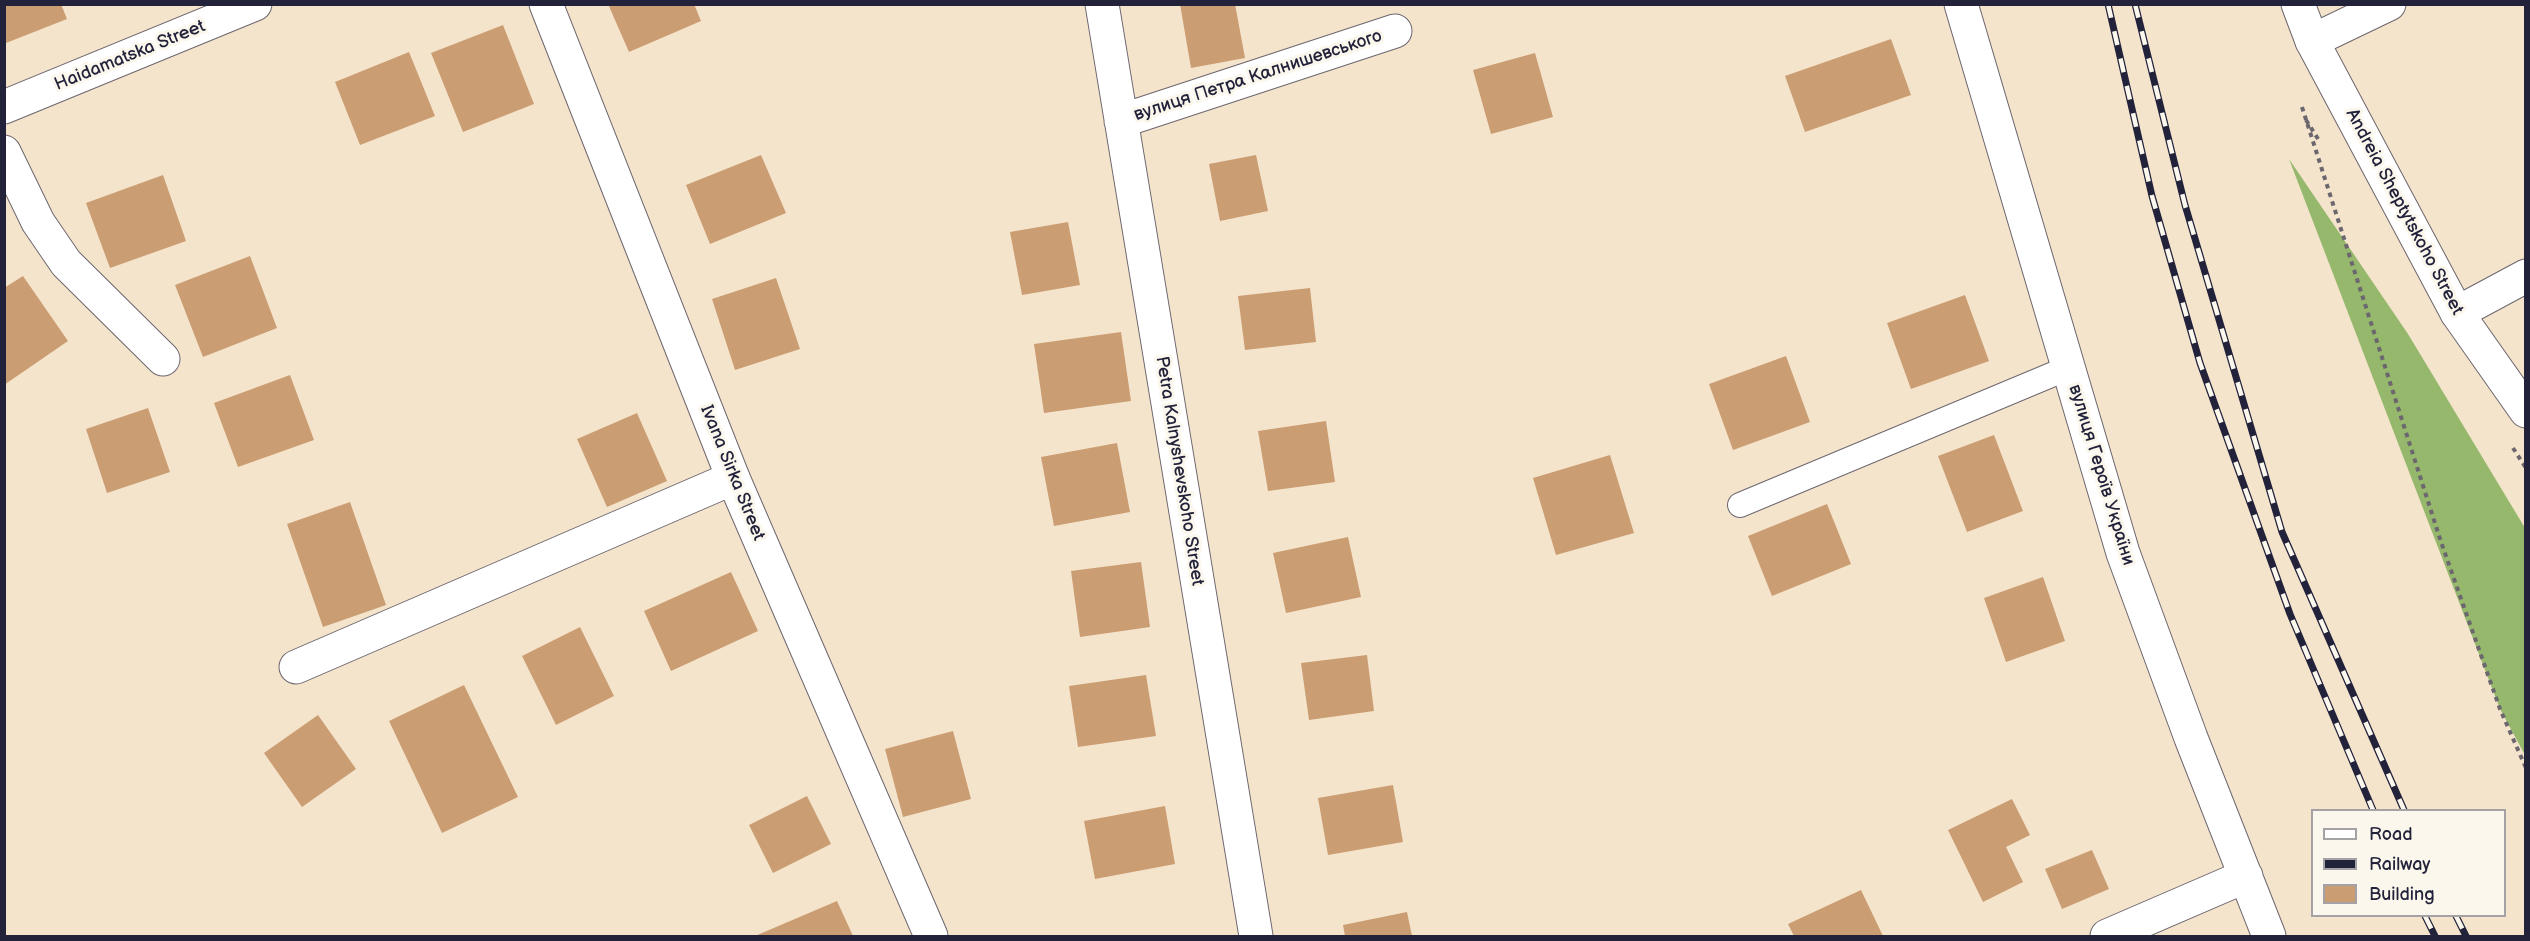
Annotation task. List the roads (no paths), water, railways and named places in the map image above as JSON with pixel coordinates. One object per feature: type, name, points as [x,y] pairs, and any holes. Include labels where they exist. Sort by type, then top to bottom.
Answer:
[{"type":"street","name":"Haidamatska Street","points":[[4,107],[255,4]]},
{"type":"street","name":"Ivana Sirka Street","points":[[546,4],[733,478],[931,936]]},
{"type":"street","name":"Petra Kalnyshevskoho Street","points":[[1102,4],[1256,936]]},
{"type":"street","name":"вулиця Героїв України","points":[[1961,4],[2123,553],[2191,738],[2269,936]]},
{"type":"street","name":"Andreia Sheptytskoho Street","points":[[2298,4],[2312,40],[2457,313],[2526,411]]},
{"type":"street","points":[[2312,40],[2389,4]]},
{"type":"street","name":"вулиця Петра Калнишевського","points":[[1121,121],[1395,31]]},
{"type":"street","points":[[4,152],[38,222],[66,263],[163,359]]},
{"type":"street","points":[[2457,313],[2526,276]]},
{"type":"street","points":[[296,667],[733,478]]},
{"type":"street","points":[[2107,936],[2246,876]]},
{"type":"lane","points":[[1740,505],[2068,368]]},
{"type":"railway","points":[[2108,4],[2152,196],[2200,363],[2290,614],[2373,809]]},
{"type":"railway","points":[[2135,4],[2185,205],[2282,532],[2404,809]]},
{"type":"railway","points":[[2426,917],[2435,936]]},
{"type":"railway","points":[[2456,917],[2466,936]]}]
